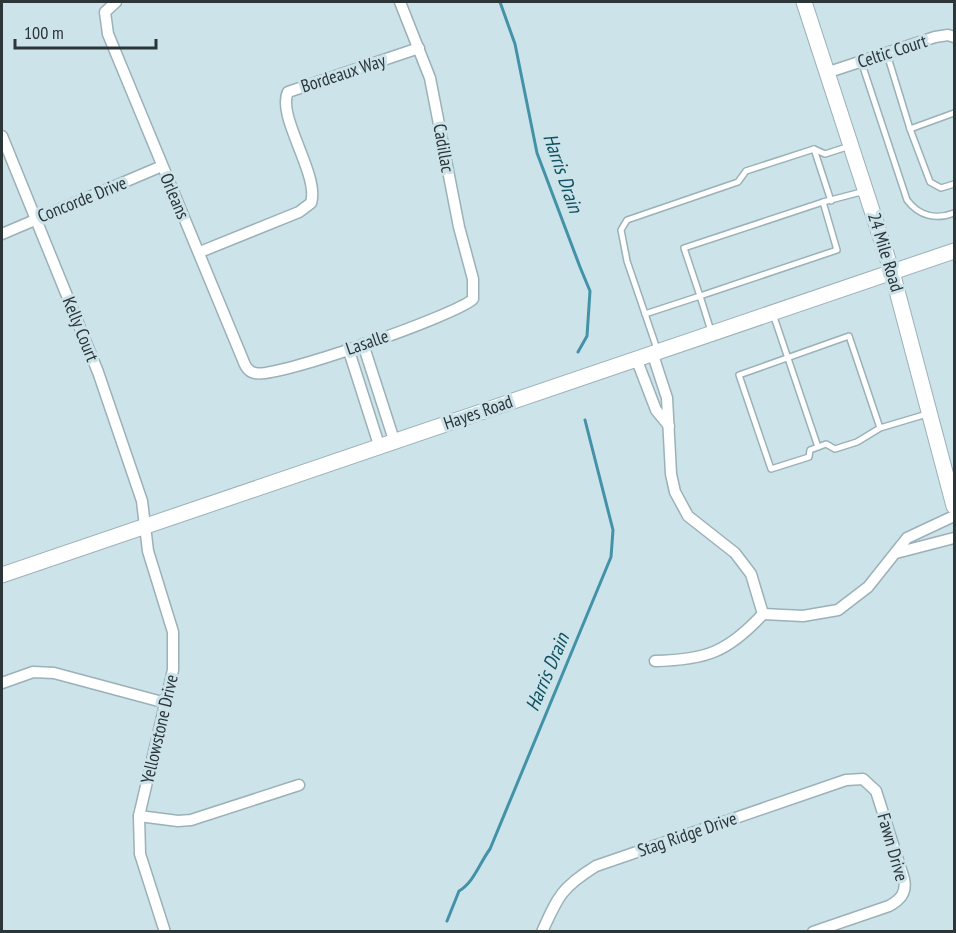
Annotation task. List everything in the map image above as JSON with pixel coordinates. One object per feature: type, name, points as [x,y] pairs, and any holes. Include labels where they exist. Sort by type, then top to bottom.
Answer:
[{"type":"street","name":"Orleans","points":[[116,2],[105,12],[108,34],[243,360],[249,370],[256,374]]},
{"type":"street","name":"Cadillac","points":[[400,2],[420,48],[435,99],[459,227],[473,279],[474,299]]},
{"type":"street","name":"24 Mile Road","points":[[804,2],[853,145],[892,272],[932,412],[954,506]]},
{"type":"street","name":"Celtic Court","points":[[829,72],[935,37],[948,35],[954,37]]},
{"type":"street","name":"Bordeaux Way","points":[[200,252],[299,212],[311,203],[311,185],[287,107],[288,92],[420,48]]},
{"type":"street","name":"Kelly Court","points":[[2,136],[98,372],[142,501],[145,527]]},
{"type":"street","name":"Concorde Drive","points":[[2,234],[162,166]]},
{"type":"street","name":"Hayes Road","points":[[2,575],[954,251]]},
{"type":"street","name":"Lasalle","points":[[256,374],[275,372],[363,344],[456,311],[474,299]]},
{"type":"street","points":[[363,344],[394,440]]},
{"type":"street","points":[[348,348],[379,445]]},
{"type":"street","points":[[655,352],[667,398],[671,474],[675,492],[688,516],[735,553],[751,574],[763,614]]},
{"type":"street","points":[[636,358],[656,410],[670,426]]},
{"type":"street","points":[[763,614],[803,616],[838,610],[868,587],[907,538],[954,516]]},
{"type":"street","name":"Yellowstone Drive","points":[[145,527],[148,551],[174,638],[173,670],[139,816],[140,854],[165,932]]},
{"type":"street","points":[[896,553],[954,538]]},
{"type":"street","points":[[655,661],[689,660],[720,652],[743,636],[763,614]]},
{"type":"street","points":[[2,683],[33,672],[54,673],[166,703]]},
{"type":"street","name":"Stag Ridge Drive","points":[[542,932],[558,895],[573,880],[596,866],[846,780],[863,779]]},
{"type":"street","name":"Fawn Drive","points":[[813,932],[889,906],[898,901],[904,892],[904,879],[876,791],[863,779]]},
{"type":"street","points":[[139,816],[178,821],[191,820],[299,785]]},
{"type":"lane","points":[[886,52],[910,129],[930,182],[941,188],[954,184]]},
{"type":"lane","points":[[861,61],[907,200],[919,211],[929,216],[940,217],[954,213]]},
{"type":"lane","points":[[910,129],[954,113]]},
{"type":"lane","points":[[655,352],[627,261],[621,230],[627,220],[738,182],[746,171],[814,149],[825,154],[853,145]]},
{"type":"lane","points":[[814,149],[831,201]]},
{"type":"lane","points":[[712,333],[684,248],[823,202],[867,190]]},
{"type":"lane","points":[[645,314],[837,250],[823,202]]},
{"type":"lane","points":[[772,312],[818,447]]},
{"type":"lane","points":[[880,428],[849,336],[739,375],[771,469],[809,457],[810,450],[826,444],[835,449],[857,442],[880,428],[932,412]]},
{"type":"waterway","name":"Harris Drain","points":[[500,2],[515,44],[537,153],[590,291],[587,336],[578,352]]},
{"type":"waterway","name":"Harris Drain","points":[[447,921],[459,891],[472,878],[490,849],[611,557],[613,530],[585,420]]}]
